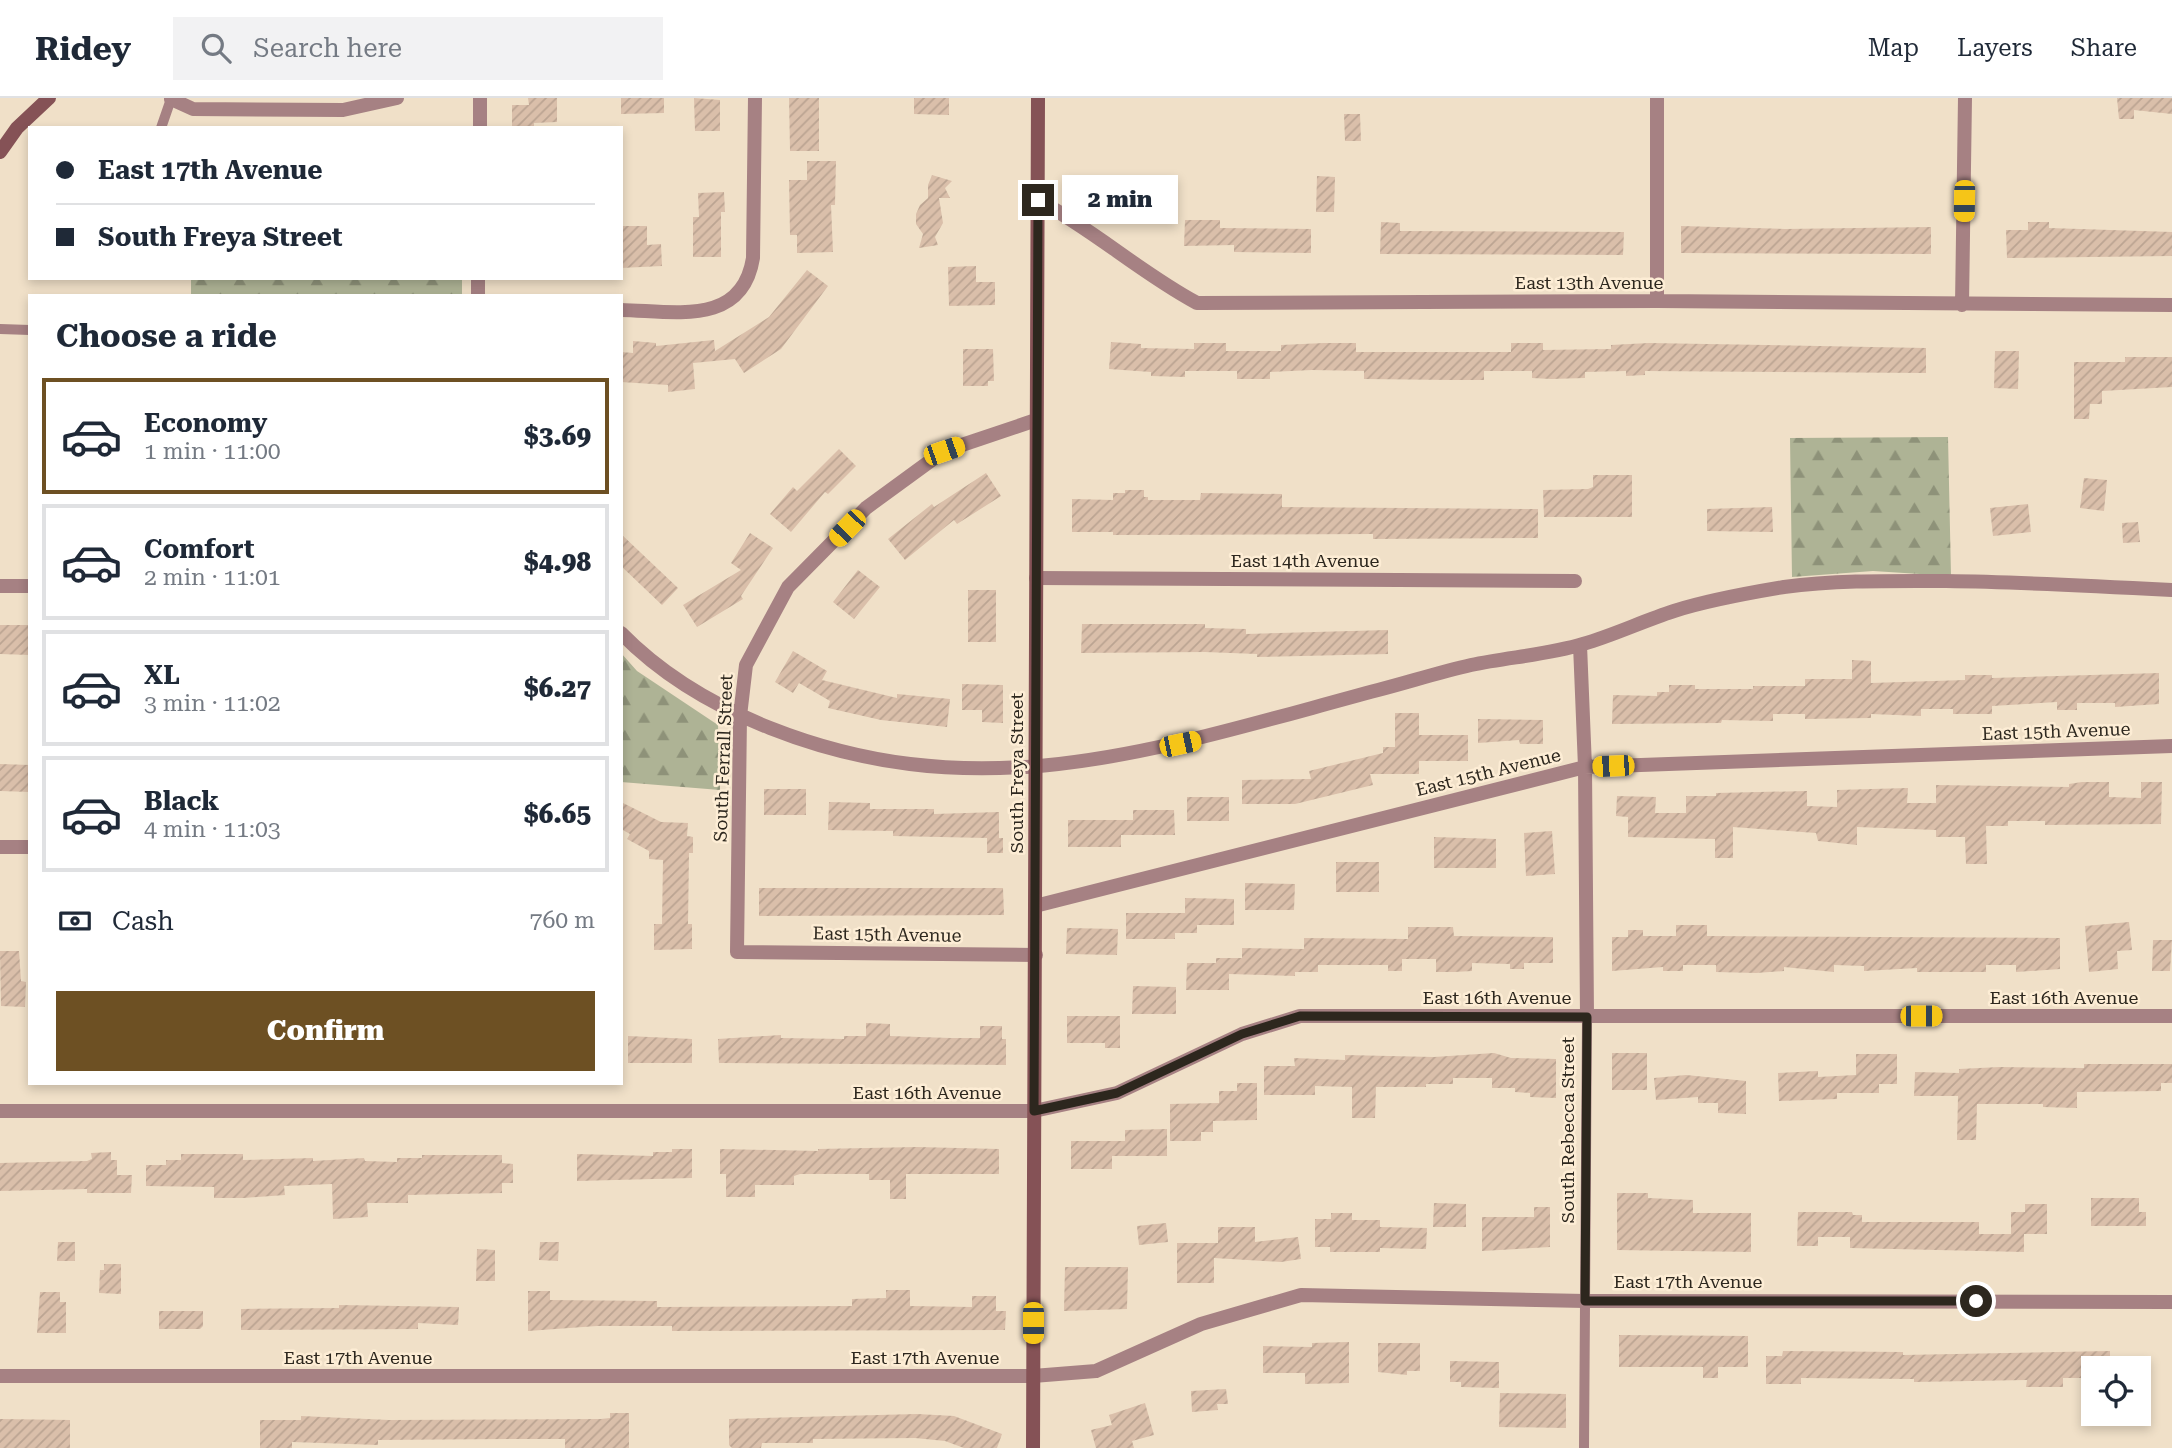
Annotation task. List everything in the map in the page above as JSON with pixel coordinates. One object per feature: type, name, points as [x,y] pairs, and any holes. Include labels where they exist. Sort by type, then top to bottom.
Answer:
[{"type":"main road","points":[[2,147],[17,128],[49,98]]},
{"type":"main road","name":"South Freya Street","points":[[1033,1448],[1038,98]]},
{"type":"street","points":[[171,99],[193,109],[343,110],[397,98]]},
{"type":"street","points":[[480,98],[480,126]]},
{"type":"street","points":[[623,310],[706,311],[732,301],[750,278],[754,258],[755,98]]},
{"type":"street","points":[[1657,98],[1657,301]]},
{"type":"street","points":[[1962,305],[1965,98]]},
{"type":"street","name":"East 13th Avenue","points":[[1038,200],[1081,223],[1163,285],[1197,303],[1657,301],[1962,305],[2172,304]]},
{"type":"street","name":"South Ferrall Street","points":[[737,952],[740,716],[746,665],[788,587],[866,508],[944,451],[1036,420]]},
{"type":"street","name":"East 14th Avenue","points":[[1035,579],[1575,581]]},
{"type":"street","points":[[623,635],[669,674],[740,716],[792,736],[860,757],[956,769],[1036,768],[1130,755],[1205,738],[1471,665],[1580,645],[1681,609],[1785,587],[1879,580],[2048,583],[2172,590]]},
{"type":"street","points":[[0,586],[28,586]]},
{"type":"street","name":"South Rebecca Street","points":[[1580,645],[1585,767],[1587,1017]]},
{"type":"street","name":"East 15th Avenue","points":[[1035,906],[1585,767],[2172,746]]},
{"type":"street","points":[[0,847],[28,847]]},
{"type":"street","name":"East 15th Avenue","points":[[737,952],[1036,955]]},
{"type":"street","name":"East 16th Avenue","points":[[0,1111],[1034,1111],[1117,1093],[1242,1034],[1300,1016],[2172,1016]]},
{"type":"street","name":"East 17th Avenue","points":[[0,1376],[1033,1376],[1096,1371],[1201,1324],[1301,1295],[1585,1301],[2172,1302]]},
{"type":"lane","points":[[162,126],[171,99]]},
{"type":"lane","points":[[0,329],[28,330]]},
{"type":"lane","name":"South Rebecca Street","points":[[1584,1448],[1587,1017]]},
{"type":"green space","points":[[191,280],[462,280],[462,294],[191,294]]},
{"type":"green space","points":[[1948,437],[1951,576],[1873,571],[1792,577],[1790,438]]},
{"type":"green space","points":[[623,655],[637,671],[718,725],[720,790],[623,782]]},
{"type":"building","points":[[528,98],[557,98],[557,122],[512,126],[512,105],[529,105]]},
{"type":"building","points":[[621,98],[664,98],[664,113],[621,114]]},
{"type":"building","points":[[694,98],[720,100],[720,131],[695,131]]},
{"type":"building","points":[[789,98],[819,98],[819,151],[790,151]]},
{"type":"building","points":[[914,98],[949,98],[949,115],[914,114]]},
{"type":"building","points":[[2117,98],[2172,98],[2172,114],[2134,110],[2134,119],[2119,119]]},
{"type":"building","points":[[1344,114],[1360,114],[1361,141],[1345,141]]},
{"type":"building","points":[[807,161],[836,161],[835,205],[831,205],[833,252],[797,253],[797,235],[790,235],[789,180],[807,180]]},
{"type":"building","points":[[932,175],[952,181],[945,188],[950,198],[939,198],[943,223],[935,237],[938,245],[919,248],[923,234],[916,224],[916,214],[920,205],[928,198],[928,185]]},
{"type":"building","points":[[1317,176],[1335,177],[1334,212],[1316,212]]},
{"type":"building","points":[[1143,177],[1168,197],[1168,203],[1156,217],[1128,195]]},
{"type":"building","points":[[724,192],[721,257],[693,257],[693,217],[699,217],[698,193]]},
{"type":"building","points":[[1185,220],[1220,220],[1220,228],[1311,229],[1311,253],[1234,252],[1234,245],[1184,246]]},
{"type":"building","points":[[1381,222],[1400,223],[1400,231],[1624,232],[1623,255],[1380,254]]},
{"type":"building","points":[[2028,222],[2049,222],[2049,228],[2172,232],[2172,256],[2007,258],[2006,230],[2028,230]]},
{"type":"building","points":[[623,226],[647,226],[647,245],[661,244],[662,266],[623,268]]},
{"type":"building","points":[[1681,226],[1785,229],[1931,227],[1931,254],[1681,253]]},
{"type":"building","points":[[976,266],[976,282],[995,282],[995,305],[949,306],[948,267]]},
{"type":"building","points":[[807,270],[828,286],[781,349],[744,373],[735,359],[693,363],[695,389],[668,392],[668,385],[623,382],[623,352],[633,353],[633,341],[656,343],[656,346],[714,340],[715,351],[769,317]]},
{"type":"building","points":[[1111,342],[1141,344],[1141,348],[1194,349],[1194,343],[1226,343],[1226,351],[1281,351],[1281,345],[1356,343],[1356,352],[1511,352],[1511,343],[1543,343],[1543,350],[1611,349],[1611,345],[1649,343],[1926,348],[1926,373],[1645,371],[1645,375],[1626,376],[1626,371],[1585,372],[1585,378],[1551,379],[1532,378],[1532,371],[1484,371],[1484,380],[1451,380],[1364,379],[1364,371],[1312,370],[1270,372],[1270,379],[1237,379],[1237,371],[1185,371],[1185,377],[1151,376],[1151,372],[1109,369]]},
{"type":"building","points":[[963,349],[993,349],[994,381],[988,381],[988,386],[963,386]]},
{"type":"building","points":[[1995,351],[2019,351],[2018,389],[1994,388]]},
{"type":"building","points":[[2125,357],[2172,357],[2172,387],[2102,391],[2102,404],[2090,404],[2089,419],[2074,419],[2074,362],[2125,362]]},
{"type":"building","points":[[839,449],[856,466],[828,494],[825,492],[791,532],[770,514],[793,487],[797,491]]},
{"type":"building","points":[[986,473],[1001,496],[957,524],[954,520],[905,560],[888,539],[932,504],[934,507]]},
{"type":"building","points":[[1593,475],[1632,475],[1632,517],[1544,517],[1543,490],[1588,489],[1593,487]]},
{"type":"building","points":[[2084,478],[2107,480],[2104,511],[2080,508]]},
{"type":"building","points":[[1125,490],[1144,490],[1144,497],[1148,497],[1148,500],[1200,500],[1201,493],[1282,494],[1282,507],[1538,509],[1538,538],[1373,539],[1373,534],[1113,535],[1113,532],[1072,532],[1072,499],[1113,500],[1113,493],[1125,493]]},
{"type":"building","points":[[2028,504],[2031,532],[1993,536],[1990,508]]},
{"type":"building","points":[[1772,507],[1773,532],[1707,531],[1707,509]]},
{"type":"building","points":[[2138,522],[2140,542],[2123,543],[2122,523]]},
{"type":"building","points":[[750,533],[773,548],[741,596],[743,599],[697,627],[683,605],[741,570],[731,563]]},
{"type":"building","points":[[623,536],[678,588],[662,605],[623,568]]},
{"type":"building","points":[[858,570],[880,587],[854,619],[833,602]]},
{"type":"building","points":[[968,590],[996,590],[996,642],[968,642]]},
{"type":"building","points":[[1082,624],[1205,624],[1205,628],[1246,629],[1246,634],[1388,630],[1388,654],[1257,657],[1257,654],[1205,652],[1081,653]]},
{"type":"building","points":[[0,625],[28,625],[28,655],[0,654]]},
{"type":"building","points":[[793,651],[827,671],[822,680],[897,698],[897,694],[950,699],[947,727],[881,720],[828,708],[830,701],[799,683],[793,693],[775,682]]},
{"type":"building","points":[[1852,660],[1871,661],[1871,683],[1965,680],[1965,675],[1992,675],[1992,678],[2159,673],[2159,704],[2115,707],[2115,703],[2077,703],[2077,710],[2057,710],[2057,702],[1992,706],[1992,714],[1953,714],[1953,709],[1921,709],[1921,716],[1871,714],[1871,718],[1805,719],[1805,714],[1773,714],[1773,721],[1612,724],[1613,695],[1657,696],[1657,692],[1669,692],[1669,685],[1695,685],[1695,689],[1805,686],[1805,679],[1852,679]]},
{"type":"building","points":[[962,684],[1003,685],[1003,723],[982,722],[982,710],[962,710]]},
{"type":"building","points":[[1395,713],[1419,713],[1419,735],[1468,735],[1468,761],[1419,761],[1419,774],[1370,774],[1373,785],[1295,804],[1242,804],[1242,780],[1311,779],[1309,771],[1383,753],[1383,747],[1395,747]]},
{"type":"building","points":[[1478,719],[1543,720],[1543,744],[1520,744],[1519,740],[1478,743]]},
{"type":"building","points":[[0,764],[28,765],[28,792],[0,791]]},
{"type":"building","points":[[2109,782],[2109,797],[2141,798],[2141,782],[2162,782],[2161,824],[2045,825],[2045,821],[2008,821],[2008,826],[1986,826],[1987,864],[1966,864],[1965,837],[1936,837],[1936,830],[1857,827],[1857,845],[1818,841],[1816,833],[1733,827],[1733,858],[1715,858],[1715,839],[1628,837],[1628,817],[1616,816],[1617,796],[1656,797],[1655,813],[1686,813],[1686,796],[1716,796],[1716,793],[1807,791],[1807,806],[1837,807],[1837,790],[1908,788],[1907,803],[1936,803],[1936,785],[2069,787],[2069,784]]},
{"type":"building","points":[[764,789],[806,789],[806,815],[764,815]]},
{"type":"building","points":[[1187,797],[1229,797],[1229,821],[1187,821]]},
{"type":"building","points":[[829,802],[870,803],[870,809],[934,809],[934,814],[999,812],[999,838],[1003,838],[1003,853],[987,853],[987,838],[893,836],[893,831],[828,830]]},
{"type":"building","points":[[623,803],[661,822],[688,823],[687,836],[693,837],[693,853],[689,853],[688,924],[692,924],[692,949],[654,950],[654,924],[662,924],[663,860],[649,859],[649,851],[627,839],[630,834],[623,830]]},
{"type":"building","points":[[1133,810],[1174,810],[1175,835],[1121,835],[1121,847],[1068,847],[1068,820],[1133,820]]},
{"type":"building","points":[[1552,831],[1555,874],[1526,876],[1524,833]]},
{"type":"building","points":[[1434,837],[1496,839],[1496,868],[1434,868]]},
{"type":"building","points":[[1336,862],[1379,862],[1379,892],[1336,892]]},
{"type":"building","points":[[1245,883],[1295,884],[1294,910],[1245,910]]},
{"type":"building","points":[[759,888],[1003,888],[1004,915],[759,916]]},
{"type":"building","points":[[1185,898],[1234,899],[1234,925],[1197,925],[1197,933],[1175,933],[1175,939],[1126,939],[1126,913],[1185,913]]},
{"type":"building","points":[[2129,922],[2132,950],[2117,951],[2118,969],[2089,972],[2085,926]]},
{"type":"building","points":[[1676,925],[1707,925],[1707,936],[2060,938],[2060,969],[2016,972],[2016,965],[1986,965],[1986,972],[1917,972],[1917,968],[1864,971],[1864,966],[1834,965],[1834,972],[1784,967],[1784,971],[1756,973],[1716,972],[1716,965],[1683,965],[1683,971],[1663,971],[1663,967],[1612,971],[1612,937],[1628,937],[1628,930],[1643,930],[1643,936],[1676,936]]},
{"type":"building","points":[[1408,927],[1453,927],[1454,936],[1553,937],[1553,963],[1524,963],[1524,969],[1510,969],[1510,964],[1472,963],[1472,971],[1454,972],[1436,972],[1436,959],[1402,959],[1402,971],[1388,971],[1388,965],[1318,965],[1318,972],[1295,972],[1295,976],[1229,974],[1229,990],[1186,990],[1187,963],[1216,963],[1216,958],[1242,958],[1242,948],[1304,949],[1304,938],[1408,939]]},
{"type":"building","points":[[1067,928],[1118,929],[1117,955],[1066,954]]},
{"type":"building","points":[[2153,940],[2172,940],[2170,971],[2152,971]]},
{"type":"building","points":[[0,951],[19,951],[21,981],[26,982],[25,1007],[1,1006]]},
{"type":"building","points":[[1133,986],[1176,987],[1176,1014],[1132,1014]]},
{"type":"building","points":[[1067,1016],[1120,1016],[1120,1048],[1105,1048],[1105,1043],[1067,1043]]},
{"type":"building","points":[[866,1023],[890,1024],[890,1036],[951,1038],[980,1038],[980,1026],[1002,1026],[1002,1039],[1006,1039],[1006,1065],[719,1063],[718,1039],[781,1035],[781,1038],[844,1039],[844,1036],[866,1036]]},
{"type":"building","points":[[628,1036],[692,1039],[692,1063],[628,1063]]},
{"type":"building","points":[[1494,1053],[1511,1058],[1556,1059],[1556,1098],[1530,1097],[1530,1093],[1515,1092],[1515,1088],[1492,1088],[1492,1078],[1453,1078],[1453,1084],[1376,1087],[1375,1118],[1352,1118],[1352,1087],[1315,1086],[1315,1095],[1264,1095],[1264,1066],[1295,1066],[1294,1058],[1345,1060],[1345,1055],[1434,1057]]},
{"type":"building","points":[[1612,1053],[1647,1053],[1647,1090],[1612,1090]]},
{"type":"building","points":[[1856,1054],[1897,1054],[1897,1084],[1879,1084],[1879,1093],[1837,1093],[1837,1099],[1779,1101],[1778,1073],[1818,1071],[1818,1077],[1856,1075]]},
{"type":"building","points":[[2084,1064],[2172,1064],[2172,1083],[2161,1083],[2161,1091],[2077,1092],[2077,1108],[2043,1107],[2043,1104],[1977,1104],[1976,1140],[1957,1140],[1958,1096],[1914,1096],[1915,1072],[1959,1073],[1959,1069],[2000,1067],[2084,1068]]},
{"type":"building","points":[[1686,1075],[1746,1081],[1746,1114],[1718,1113],[1718,1103],[1698,1103],[1698,1097],[1656,1100],[1654,1078]]},
{"type":"building","points":[[1237,1083],[1257,1083],[1257,1120],[1213,1121],[1213,1132],[1201,1132],[1201,1141],[1170,1141],[1170,1104],[1219,1103],[1219,1091],[1237,1091]]},
{"type":"building","points":[[1167,1129],[1167,1156],[1112,1156],[1112,1169],[1071,1169],[1071,1141],[1125,1141],[1125,1130]]},
{"type":"building","points":[[917,1147],[999,1149],[999,1174],[906,1174],[906,1199],[890,1199],[890,1180],[869,1180],[869,1174],[800,1174],[794,1176],[794,1185],[755,1185],[755,1197],[726,1197],[726,1174],[720,1174],[720,1149],[818,1151]]},
{"type":"building","points":[[672,1149],[692,1149],[692,1178],[577,1181],[577,1154],[653,1156],[653,1152],[672,1152]]},
{"type":"building","points":[[111,1152],[111,1160],[117,1160],[117,1175],[132,1175],[131,1193],[87,1193],[87,1189],[0,1191],[0,1163],[87,1161],[92,1159],[91,1153]]},
{"type":"building","points":[[181,1154],[243,1154],[243,1160],[313,1158],[313,1161],[364,1158],[365,1161],[397,1162],[397,1158],[422,1158],[422,1155],[502,1155],[502,1163],[513,1164],[513,1183],[502,1183],[502,1193],[408,1195],[408,1203],[367,1203],[368,1217],[333,1219],[332,1184],[284,1186],[285,1195],[244,1198],[214,1198],[214,1187],[146,1186],[146,1165],[166,1165],[166,1160],[181,1160]]},
{"type":"building","points":[[1617,1193],[1648,1193],[1648,1198],[1693,1200],[1693,1213],[1751,1213],[1751,1252],[1617,1250]]},
{"type":"building","points":[[2091,1198],[2139,1198],[2139,1212],[2146,1212],[2146,1226],[2091,1226]]},
{"type":"building","points":[[1434,1203],[1466,1204],[1466,1227],[1433,1227]]},
{"type":"building","points":[[2025,1204],[2047,1204],[2047,1234],[2024,1234],[2024,1252],[1850,1248],[1850,1237],[1818,1237],[1818,1246],[1797,1246],[1798,1212],[1852,1212],[1853,1215],[1862,1215],[1862,1222],[1979,1222],[1979,1234],[2011,1234],[2011,1212],[2025,1212]]},
{"type":"building","points":[[1534,1207],[1550,1207],[1550,1247],[1482,1251],[1482,1217],[1534,1217]]},
{"type":"building","points":[[1331,1213],[1352,1213],[1352,1220],[1380,1220],[1380,1227],[1427,1228],[1426,1249],[1380,1248],[1380,1252],[1330,1252],[1330,1247],[1315,1247],[1315,1219],[1331,1219]]},
{"type":"building","points":[[1166,1223],[1168,1242],[1139,1245],[1137,1226]]},
{"type":"building","points":[[1218,1227],[1255,1227],[1255,1242],[1298,1237],[1301,1259],[1281,1262],[1214,1258],[1214,1283],[1177,1283],[1177,1243],[1218,1243]]},
{"type":"building","points":[[58,1242],[75,1242],[75,1261],[57,1261]]},
{"type":"building","points":[[540,1242],[559,1242],[558,1261],[539,1260]]},
{"type":"building","points":[[477,1249],[495,1250],[495,1281],[476,1281]]},
{"type":"building","points":[[104,1264],[121,1264],[121,1294],[99,1293],[100,1270],[104,1270]]},
{"type":"building","points":[[1065,1267],[1128,1267],[1127,1309],[1064,1311]]},
{"type":"building","points":[[886,1290],[910,1290],[910,1306],[972,1307],[972,1296],[996,1296],[996,1311],[1006,1311],[1005,1330],[672,1331],[672,1326],[597,1326],[528,1331],[528,1291],[550,1291],[550,1300],[657,1301],[657,1307],[852,1306],[852,1299],[886,1298]]},
{"type":"building","points":[[40,1292],[60,1292],[60,1302],[66,1302],[66,1333],[37,1333]]},
{"type":"building","points":[[339,1305],[459,1307],[458,1325],[418,1323],[418,1329],[241,1330],[241,1309],[339,1308]]},
{"type":"building","points":[[159,1311],[203,1311],[203,1326],[200,1329],[159,1329]]},
{"type":"building","points":[[1619,1335],[1748,1336],[1748,1367],[1718,1367],[1718,1378],[1703,1378],[1703,1367],[1619,1367]]},
{"type":"building","points":[[1349,1342],[1349,1383],[1305,1384],[1305,1373],[1263,1373],[1263,1346],[1312,1347],[1312,1343]]},
{"type":"building","points":[[1378,1343],[1420,1343],[1420,1371],[1407,1371],[1407,1375],[1378,1372]]},
{"type":"building","points":[[1783,1351],[1903,1352],[1903,1355],[2110,1351],[2110,1356],[2081,1356],[2081,1378],[2063,1378],[2063,1387],[2026,1387],[2027,1380],[1914,1382],[1914,1379],[1801,1378],[1801,1384],[1766,1384],[1766,1356],[1782,1356]]},
{"type":"building","points":[[1450,1361],[1499,1362],[1499,1388],[1461,1387],[1461,1382],[1450,1382]]},
{"type":"building","points":[[1226,1389],[1228,1404],[1217,1404],[1218,1410],[1192,1412],[1191,1391]]},
{"type":"building","points":[[1500,1393],[1566,1394],[1566,1428],[1499,1427]]},
{"type":"building","points":[[1145,1403],[1154,1435],[1132,1441],[1134,1448],[1096,1448],[1091,1430],[1112,1425],[1109,1415]]},
{"type":"building","points":[[610,1413],[629,1413],[629,1448],[565,1448],[565,1439],[521,1439],[378,1440],[378,1445],[292,1442],[292,1448],[260,1448],[260,1420],[301,1420],[301,1416],[389,1420],[601,1419],[610,1418]]},
{"type":"building","points":[[917,1414],[954,1416],[1002,1434],[997,1448],[964,1448],[945,1441],[915,1438],[813,1439],[813,1443],[762,1443],[761,1448],[732,1448],[729,1445],[729,1419]]},
{"type":"building","points":[[0,1419],[70,1420],[70,1448],[0,1448]]},
{"type":"route","points":[[1038,200],[1034,1111],[1117,1093],[1242,1034],[1300,1016],[1587,1017],[1585,1301],[1976,1301]]}]
